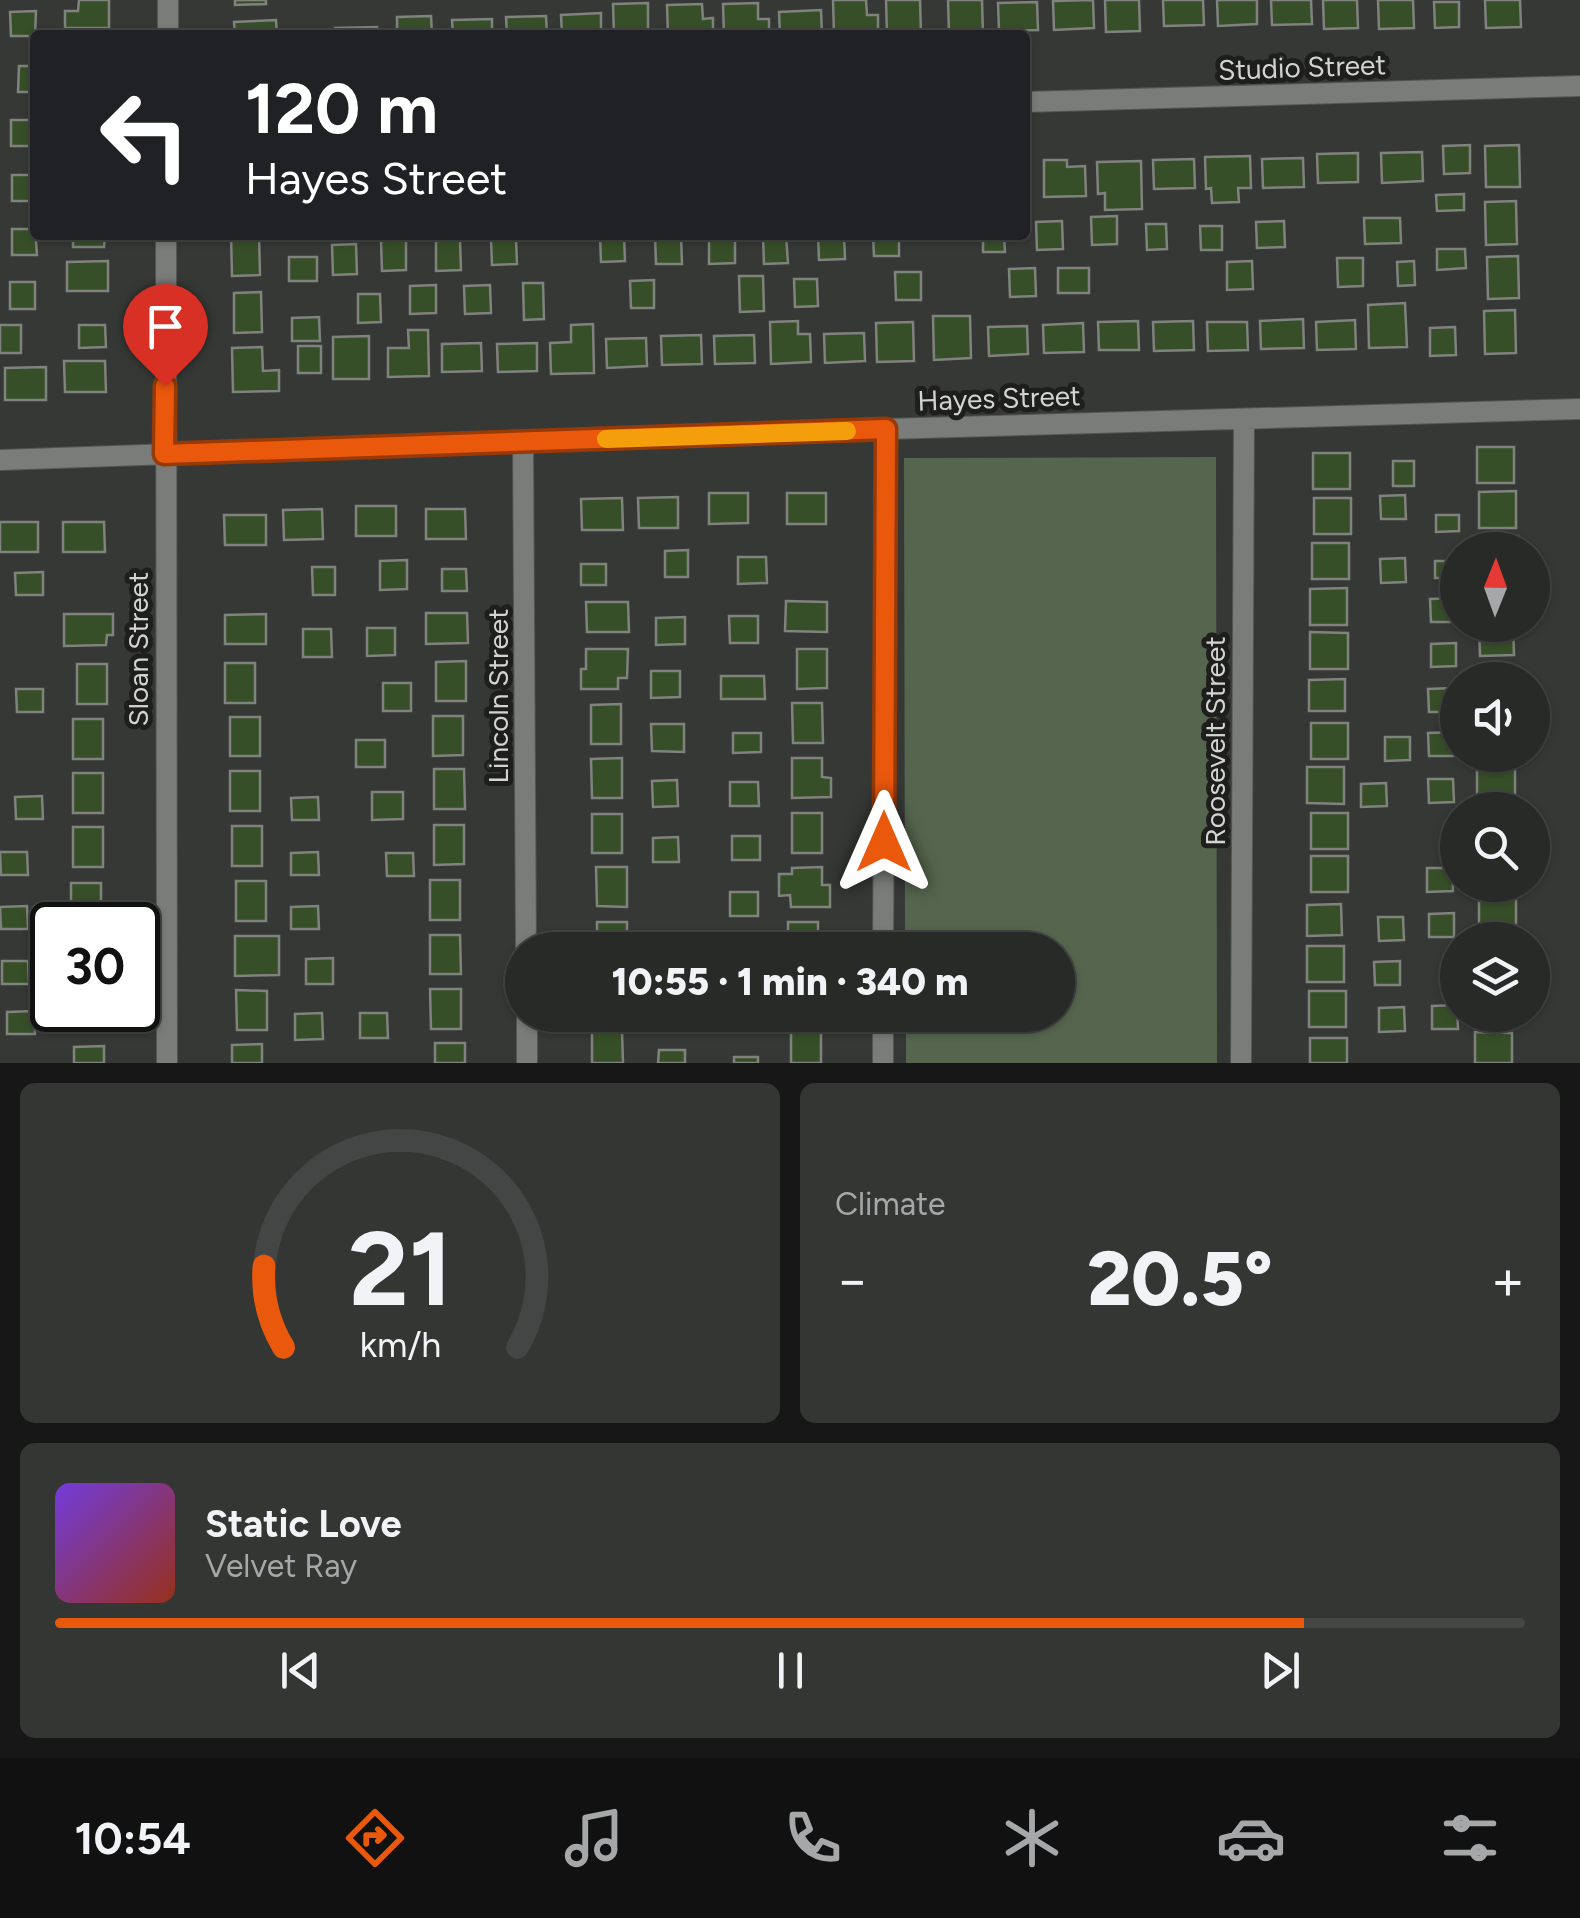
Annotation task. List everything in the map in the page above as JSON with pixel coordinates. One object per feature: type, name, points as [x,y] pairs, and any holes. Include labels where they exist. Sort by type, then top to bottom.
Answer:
[{"type":"street","points":[[168,0],[168,30]]},
{"type":"street","name":"Studio Street","points":[[1030,102],[1580,86]]},
{"type":"street","name":"Sloan Street","points":[[166,240],[167,1063]]},
{"type":"street","name":"Hayes Street","points":[[0,460],[1580,409]]},
{"type":"street","name":"Roosevelt Street","points":[[1241,1063],[1244,418]]},
{"type":"street","points":[[884,932],[886,429]]},
{"type":"street","name":"Lincoln Street","points":[[523,442],[526,932]]},
{"type":"street","points":[[527,1032],[527,1063]]},
{"type":"street","points":[[883,1032],[883,1063]]},
{"type":"green space","points":[[1216,457],[1217,1063],[906,1063],[906,1032],[1075,1032],[1075,932],[905,932],[904,458]]},
{"type":"building","points":[[79,0],[109,0],[109,28],[65,28],[65,11],[78,11]]},
{"type":"building","points":[[235,0],[266,0],[266,4],[235,5]]},
{"type":"building","points":[[833,0],[866,0],[867,15],[878,15],[878,30],[834,30]]},
{"type":"building","points":[[886,0],[920,0],[921,30],[887,30]]},
{"type":"building","points":[[948,0],[982,0],[983,30],[949,30]]},
{"type":"building","points":[[1093,0],[1094,28],[1054,30],[1053,1]]},
{"type":"building","points":[[1105,0],[1139,0],[1140,31],[1106,32]]},
{"type":"building","points":[[1163,0],[1203,0],[1204,25],[1164,26]]},
{"type":"building","points":[[1217,0],[1257,0],[1257,24],[1218,26]]},
{"type":"building","points":[[1271,0],[1311,0],[1312,24],[1272,25]]},
{"type":"building","points":[[1323,0],[1357,0],[1358,28],[1324,29]]},
{"type":"building","points":[[1378,0],[1413,0],[1414,28],[1379,29]]},
{"type":"building","points":[[1485,0],[1520,0],[1521,27],[1486,28]]},
{"type":"building","points":[[1037,2],[1038,30],[999,30],[998,3]]},
{"type":"building","points":[[1434,2],[1459,2],[1459,27],[1435,28]]},
{"type":"building","points":[[648,3],[648,30],[614,30],[613,4]]},
{"type":"building","points":[[758,3],[758,19],[769,19],[769,30],[724,30],[723,4]]},
{"type":"building","points":[[702,4],[703,19],[713,18],[713,30],[668,30],[667,5]]},
{"type":"building","points":[[821,10],[822,30],[780,30],[779,12]]},
{"type":"building","points":[[36,11],[35,30],[30,30],[30,36],[11,36],[10,12]]},
{"type":"building","points":[[601,13],[601,30],[562,30],[561,15]]},
{"type":"building","points":[[431,16],[432,30],[397,30],[397,17]]},
{"type":"building","points":[[546,16],[547,30],[507,30],[506,17]]},
{"type":"building","points":[[492,19],[492,30],[453,30],[452,20]]},
{"type":"building","points":[[276,20],[277,30],[235,30],[234,22]]},
{"type":"building","points":[[377,27],[377,30],[335,30]]},
{"type":"building","points":[[19,66],[30,66],[30,92],[18,92]]},
{"type":"building","points":[[11,120],[30,120],[30,146],[11,146]]},
{"type":"building","points":[[1470,145],[1470,173],[1444,174],[1443,146]]},
{"type":"building","points":[[1519,145],[1520,187],[1486,187],[1485,146]]},
{"type":"building","points":[[1422,152],[1423,181],[1382,183],[1381,153]]},
{"type":"building","points":[[1358,153],[1358,182],[1318,183],[1317,154]]},
{"type":"building","points":[[1250,156],[1251,188],[1238,188],[1239,202],[1212,203],[1211,188],[1206,189],[1205,157]]},
{"type":"building","points":[[1303,158],[1304,187],[1263,188],[1262,159]]},
{"type":"building","points":[[1194,159],[1195,188],[1154,189],[1153,160]]},
{"type":"building","points":[[1044,160],[1067,160],[1067,167],[1085,166],[1086,196],[1044,197]]},
{"type":"building","points":[[1141,161],[1142,209],[1105,210],[1105,193],[1098,194],[1097,162]]},
{"type":"building","points":[[12,175],[30,175],[30,201],[12,201]]},
{"type":"building","points":[[1464,194],[1464,210],[1437,211],[1436,195]]},
{"type":"building","points":[[1516,201],[1517,244],[1486,245],[1485,202]]},
{"type":"building","points":[[1117,216],[1117,244],[1092,245],[1091,217]]},
{"type":"building","points":[[1364,218],[1400,218],[1401,243],[1365,244]]},
{"type":"building","points":[[1062,221],[1063,249],[1037,250],[1036,222]]},
{"type":"building","points":[[1284,221],[1285,247],[1257,248],[1256,222]]},
{"type":"building","points":[[1146,224],[1166,224],[1167,249],[1147,250]]},
{"type":"building","points":[[1200,226],[1222,226],[1222,250],[1201,250]]},
{"type":"building","points":[[12,229],[30,229],[37,255],[12,255]]},
{"type":"building","points":[[73,240],[105,240],[104,247],[73,247]]},
{"type":"building","points":[[231,240],[259,240],[260,275],[232,276]]},
{"type":"building","points":[[406,240],[406,270],[382,271],[381,241]]},
{"type":"building","points":[[460,240],[461,270],[436,271],[436,241]]},
{"type":"building","points":[[491,240],[516,240],[517,264],[492,265]]},
{"type":"building","points":[[600,240],[624,240],[625,261],[601,262]]},
{"type":"building","points":[[655,240],[681,240],[682,264],[656,264]]},
{"type":"building","points":[[709,240],[735,240],[735,263],[709,264]]},
{"type":"building","points":[[763,240],[786,240],[788,263],[764,264]]},
{"type":"building","points":[[818,240],[844,240],[845,259],[819,260]]},
{"type":"building","points":[[873,240],[899,240],[899,256],[874,256]]},
{"type":"building","points":[[983,240],[1004,240],[1005,252],[983,252]]},
{"type":"building","points":[[356,244],[357,274],[333,275],[332,245]]},
{"type":"building","points":[[1437,249],[1465,249],[1466,268],[1437,270]]},
{"type":"building","points":[[1518,256],[1519,298],[1488,299],[1487,257]]},
{"type":"building","points":[[289,257],[317,257],[317,281],[289,281]]},
{"type":"building","points":[[1337,258],[1363,258],[1363,286],[1338,287]]},
{"type":"building","points":[[108,261],[108,291],[67,291],[67,262]]},
{"type":"building","points":[[1252,261],[1253,289],[1227,290],[1227,262]]},
{"type":"building","points":[[1414,261],[1415,285],[1398,286],[1397,262]]},
{"type":"building","points":[[1035,268],[1036,296],[1010,297],[1009,269]]},
{"type":"building","points":[[1058,268],[1089,268],[1089,293],[1058,293]]},
{"type":"building","points":[[895,272],[921,272],[921,300],[896,300]]},
{"type":"building","points":[[739,276],[763,276],[764,311],[740,312]]},
{"type":"building","points":[[794,279],[817,279],[818,306],[795,307]]},
{"type":"building","points":[[654,280],[654,308],[631,308],[630,281]]},
{"type":"building","points":[[10,282],[35,282],[35,309],[10,309]]},
{"type":"building","points":[[523,283],[543,283],[544,319],[524,320]]},
{"type":"building","points":[[436,285],[436,313],[410,314],[410,286]]},
{"type":"building","points":[[490,285],[491,313],[465,314],[464,286]]},
{"type":"building","points":[[261,292],[262,332],[234,333],[234,293]]},
{"type":"building","points":[[358,294],[380,294],[381,322],[358,323]]},
{"type":"building","points":[[1405,303],[1407,347],[1369,348],[1368,305]]},
{"type":"building","points":[[1515,310],[1516,353],[1485,354],[1484,311]]},
{"type":"building","points":[[933,316],[970,316],[971,358],[934,360]]},
{"type":"building","points":[[319,317],[320,341],[292,341],[292,318]]},
{"type":"building","points":[[1303,319],[1304,348],[1261,349],[1260,321]]},
{"type":"building","points":[[1355,320],[1356,349],[1317,350],[1316,322]]},
{"type":"building","points":[[798,321],[798,334],[810,334],[811,362],[771,364],[770,322]]},
{"type":"building","points":[[1138,321],[1139,350],[1099,350],[1098,322]]},
{"type":"building","points":[[1193,321],[1194,350],[1154,351],[1153,322]]},
{"type":"building","points":[[913,322],[914,361],[877,362],[876,323]]},
{"type":"building","points":[[1207,322],[1247,322],[1248,350],[1208,351]]},
{"type":"building","points":[[1083,323],[1084,352],[1044,353],[1043,325]]},
{"type":"building","points":[[593,324],[594,373],[551,374],[550,343],[571,342],[571,325]]},
{"type":"building","points":[[0,325],[21,325],[21,353],[0,353]]},
{"type":"building","points":[[79,325],[105,325],[106,347],[79,348]]},
{"type":"building","points":[[1027,326],[1028,354],[989,356],[988,327]]},
{"type":"building","points":[[1455,327],[1456,355],[1430,356],[1430,328]]},
{"type":"building","points":[[408,330],[428,330],[429,376],[388,377],[388,348],[409,348]]},
{"type":"building","points":[[864,333],[865,361],[825,363],[824,334]]},
{"type":"building","points":[[701,335],[702,364],[662,365],[661,336]]},
{"type":"building","points":[[754,335],[755,363],[715,364],[714,336]]},
{"type":"building","points":[[369,336],[369,379],[333,379],[333,337]]},
{"type":"building","points":[[646,338],[647,366],[607,368],[606,339]]},
{"type":"building","points":[[481,343],[482,371],[442,372],[442,344]]},
{"type":"building","points":[[537,343],[537,371],[498,372],[497,344]]},
{"type":"building","points":[[298,346],[321,346],[321,373],[298,373]]},
{"type":"building","points":[[262,347],[263,371],[279,370],[279,391],[233,392],[232,348]]},
{"type":"building","points":[[64,361],[105,361],[106,392],[65,392]]},
{"type":"building","points":[[46,367],[46,400],[5,400],[5,368]]},
{"type":"building","points":[[1477,447],[1514,447],[1514,483],[1477,483]]},
{"type":"building","points":[[1313,453],[1350,453],[1350,489],[1313,489]]},
{"type":"building","points":[[1393,461],[1414,461],[1414,486],[1393,486]]},
{"type":"building","points":[[1516,491],[1516,528],[1479,528],[1479,492]]},
{"type":"building","points":[[709,493],[748,493],[748,523],[709,524]]},
{"type":"building","points":[[787,493],[826,493],[826,524],[787,524]]},
{"type":"building","points":[[1405,495],[1406,519],[1381,519],[1380,496]]},
{"type":"building","points":[[678,497],[678,528],[639,528],[638,498]]},
{"type":"building","points":[[622,498],[623,530],[582,530],[581,499]]},
{"type":"building","points":[[1314,498],[1351,498],[1351,534],[1314,534]]},
{"type":"building","points":[[356,506],[396,506],[396,536],[356,536]]},
{"type":"building","points":[[322,509],[323,539],[284,540],[283,510]]},
{"type":"building","points":[[426,509],[465,509],[466,539],[426,539]]},
{"type":"building","points":[[224,515],[266,515],[266,545],[225,545]]},
{"type":"building","points":[[1436,515],[1459,515],[1459,531],[1436,532]]},
{"type":"building","points":[[0,522],[38,522],[38,552],[0,552]]},
{"type":"building","points":[[63,522],[104,522],[105,552],[63,552]]},
{"type":"building","points":[[1312,543],[1349,543],[1349,579],[1312,579]]},
{"type":"building","points":[[688,550],[688,577],[665,577],[665,551]]},
{"type":"building","points":[[738,557],[766,557],[767,583],[738,584]]},
{"type":"building","points":[[1405,558],[1406,582],[1381,583],[1380,559]]},
{"type":"building","points":[[407,560],[407,589],[380,590],[380,561]]},
{"type":"building","points":[[1435,561],[1440,561],[1440,578],[1435,578]]},
{"type":"building","points":[[581,564],[606,564],[606,585],[581,585]]},
{"type":"building","points":[[312,567],[335,567],[335,595],[313,595]]},
{"type":"building","points":[[442,569],[466,569],[467,591],[442,591]]},
{"type":"building","points":[[43,572],[43,595],[16,595],[15,573]]},
{"type":"building","points":[[1347,588],[1347,625],[1310,625],[1310,589]]},
{"type":"building","points":[[1430,599],[1440,599],[1440,622],[1431,622]]},
{"type":"building","points":[[786,601],[827,602],[827,632],[785,631]]},
{"type":"building","points":[[586,602],[628,602],[629,632],[587,632]]},
{"type":"building","points":[[426,613],[467,613],[468,643],[426,644]]},
{"type":"building","points":[[64,614],[113,614],[113,635],[107,635],[106,645],[64,646]]},
{"type":"building","points":[[266,614],[266,644],[225,644],[225,615]]},
{"type":"building","points":[[729,616],[758,616],[758,643],[730,643]]},
{"type":"building","points":[[685,617],[685,644],[656,645],[656,618]]},
{"type":"building","points":[[367,628],[395,628],[395,655],[367,656]]},
{"type":"building","points":[[303,629],[331,629],[332,657],[303,657]]},
{"type":"building","points":[[1310,632],[1348,633],[1348,669],[1310,669]]},
{"type":"building","points":[[1480,642],[1514,642],[1514,655],[1480,656]]},
{"type":"building","points":[[1456,643],[1456,662],[1440,662],[1440,667],[1431,667],[1431,644]]},
{"type":"building","points":[[586,649],[628,649],[627,678],[618,678],[618,689],[581,689]]},
{"type":"building","points":[[797,649],[827,649],[827,688],[797,689]]},
{"type":"building","points":[[466,661],[466,701],[436,701],[436,662]]},
{"type":"building","points":[[225,663],[255,663],[255,703],[225,703]]},
{"type":"building","points":[[77,664],[107,664],[107,704],[77,704]]},
{"type":"building","points":[[651,671],[680,671],[680,697],[651,698]]},
{"type":"building","points":[[721,676],[764,676],[765,699],[721,699]]},
{"type":"building","points":[[1345,679],[1345,711],[1309,711],[1309,680]]},
{"type":"building","points":[[383,683],[411,683],[411,711],[383,711]]},
{"type":"building","points":[[16,689],[43,689],[43,712],[17,712]]},
{"type":"building","points":[[1428,689],[1440,689],[1440,712],[1429,712]]},
{"type":"building","points":[[792,703],[822,703],[823,743],[793,743]]},
{"type":"building","points":[[621,704],[621,744],[591,744],[591,705]]},
{"type":"building","points":[[433,716],[463,716],[463,755],[433,756]]},
{"type":"building","points":[[230,717],[260,717],[260,756],[230,756]]},
{"type":"building","points":[[73,719],[103,719],[103,759],[73,759]]},
{"type":"building","points":[[1311,723],[1348,723],[1348,759],[1311,759]]},
{"type":"building","points":[[651,724],[684,724],[684,752],[652,751]]},
{"type":"building","points":[[733,733],[761,733],[761,752],[733,753]]},
{"type":"building","points":[[1428,733],[1440,733],[1440,756],[1429,756]]},
{"type":"building","points":[[1385,737],[1410,737],[1410,760],[1385,761]]},
{"type":"building","points":[[356,740],[385,740],[385,767],[356,767]]},
{"type":"building","points":[[622,758],[622,798],[592,798],[591,759]]},
{"type":"building","points":[[792,758],[822,758],[822,777],[831,778],[831,797],[792,798]]},
{"type":"building","points":[[1307,767],[1344,767],[1344,804],[1307,803]]},
{"type":"building","points":[[434,769],[464,769],[465,809],[434,809]]},
{"type":"building","points":[[230,771],[260,771],[260,811],[230,811]]},
{"type":"building","points":[[1477,772],[1515,772],[1515,792],[1477,792]]},
{"type":"building","points":[[73,773],[103,773],[103,813],[73,813]]},
{"type":"building","points":[[1428,779],[1453,779],[1454,792],[1440,792],[1440,803],[1429,803]]},
{"type":"building","points":[[677,780],[678,806],[653,807],[652,781]]},
{"type":"building","points":[[730,782],[758,782],[759,806],[730,806]]},
{"type":"building","points":[[1386,783],[1387,806],[1361,807],[1361,784]]},
{"type":"building","points":[[372,792],[403,792],[403,819],[372,820]]},
{"type":"building","points":[[42,796],[43,819],[16,819],[15,797]]},
{"type":"building","points":[[318,797],[319,820],[292,820],[291,798]]},
{"type":"building","points":[[792,813],[822,813],[822,853],[792,853]]},
{"type":"building","points":[[1311,813],[1348,813],[1348,849],[1311,849]]},
{"type":"building","points":[[592,814],[622,814],[622,853],[592,853]]},
{"type":"building","points":[[434,825],[464,825],[464,864],[434,865]]},
{"type":"building","points":[[232,826],[262,826],[262,866],[232,866]]},
{"type":"building","points":[[73,827],[103,827],[103,867],[73,867]]},
{"type":"building","points":[[732,836],[760,836],[760,860],[732,860]]},
{"type":"building","points":[[678,837],[679,862],[653,862],[653,838]]},
{"type":"building","points":[[0,852],[27,852],[28,875],[1,875]]},
{"type":"building","points":[[318,852],[319,875],[291,875],[291,853]]},
{"type":"building","points":[[386,853],[413,853],[414,876],[387,876]]},
{"type":"building","points":[[1311,856],[1348,856],[1348,892],[1311,892]]},
{"type":"building","points":[[596,867],[627,867],[627,907],[597,906]]},
{"type":"building","points":[[822,867],[822,885],[830,885],[830,907],[791,907],[790,895],[779,896],[779,874],[792,874],[792,868]]},
{"type":"building","points":[[1427,868],[1440,868],[1440,892],[1427,892]]},
{"type":"building","points":[[430,880],[460,880],[460,920],[430,920]]},
{"type":"building","points":[[236,881],[266,881],[266,921],[236,921]]},
{"type":"building","points":[[71,883],[101,883],[101,902],[71,902]]},
{"type":"building","points":[[730,892],[758,892],[758,916],[730,916]]},
{"type":"building","points":[[1479,902],[1516,902],[1516,922],[1479,922]]},
{"type":"building","points":[[1341,904],[1342,935],[1307,936],[1307,905]]},
{"type":"building","points":[[27,906],[28,929],[1,929],[0,907]]},
{"type":"building","points":[[318,906],[319,929],[291,929],[291,907]]},
{"type":"building","points":[[1454,913],[1454,922],[1440,922],[1440,937],[1429,937],[1429,914]]},
{"type":"building","points":[[1378,917],[1403,917],[1404,940],[1379,941]]},
{"type":"building","points":[[597,922],[627,922],[627,932],[597,932]]},
{"type":"building","points":[[788,922],[818,922],[818,932],[788,932]]},
{"type":"building","points":[[430,935],[460,935],[461,974],[430,974]]},
{"type":"building","points":[[235,936],[279,936],[279,975],[235,976]]},
{"type":"building","points":[[1307,946],[1344,946],[1344,982],[1307,982]]},
{"type":"building","points":[[333,958],[333,984],[306,984],[306,959]]},
{"type":"building","points":[[2,961],[28,961],[29,984],[2,984]]},
{"type":"building","points":[[1400,961],[1400,985],[1375,985],[1374,962]]},
{"type":"building","points":[[430,989],[461,989],[461,1029],[431,1029]]},
{"type":"building","points":[[236,990],[267,991],[267,1030],[237,1030]]},
{"type":"building","points":[[1309,991],[1346,991],[1346,1027],[1309,1027]]},
{"type":"building","points":[[1432,1006],[1440,1006],[1440,1029],[1432,1029]]},
{"type":"building","points":[[1404,1007],[1405,1031],[1379,1032],[1379,1008]]},
{"type":"building","points":[[30,1011],[30,1032],[35,1034],[7,1034],[7,1012]]},
{"type":"building","points":[[322,1013],[323,1039],[295,1040],[295,1014]]},
{"type":"building","points":[[360,1013],[387,1013],[388,1038],[360,1038]]},
{"type":"building","points":[[592,1032],[622,1032],[623,1063],[592,1063]]},
{"type":"building","points":[[791,1032],[821,1032],[821,1063],[791,1063]]},
{"type":"building","points":[[1475,1032],[1512,1033],[1512,1063],[1475,1063]]},
{"type":"building","points":[[1310,1038],[1347,1038],[1347,1063],[1310,1063]]},
{"type":"building","points":[[435,1043],[465,1043],[465,1063],[435,1063]]},
{"type":"building","points":[[262,1044],[262,1063],[232,1063],[232,1045]]},
{"type":"building","points":[[104,1046],[104,1063],[74,1063],[74,1047]]},
{"type":"building","points":[[659,1050],[685,1050],[685,1063],[658,1063]]},
{"type":"building","points":[[734,1057],[758,1057],[758,1063],[734,1063]]},
{"type":"slow traffic","points":[[606,439],[847,431]]},
{"type":"route","points":[[165,386],[164,454],[886,429],[884,842]]}]
